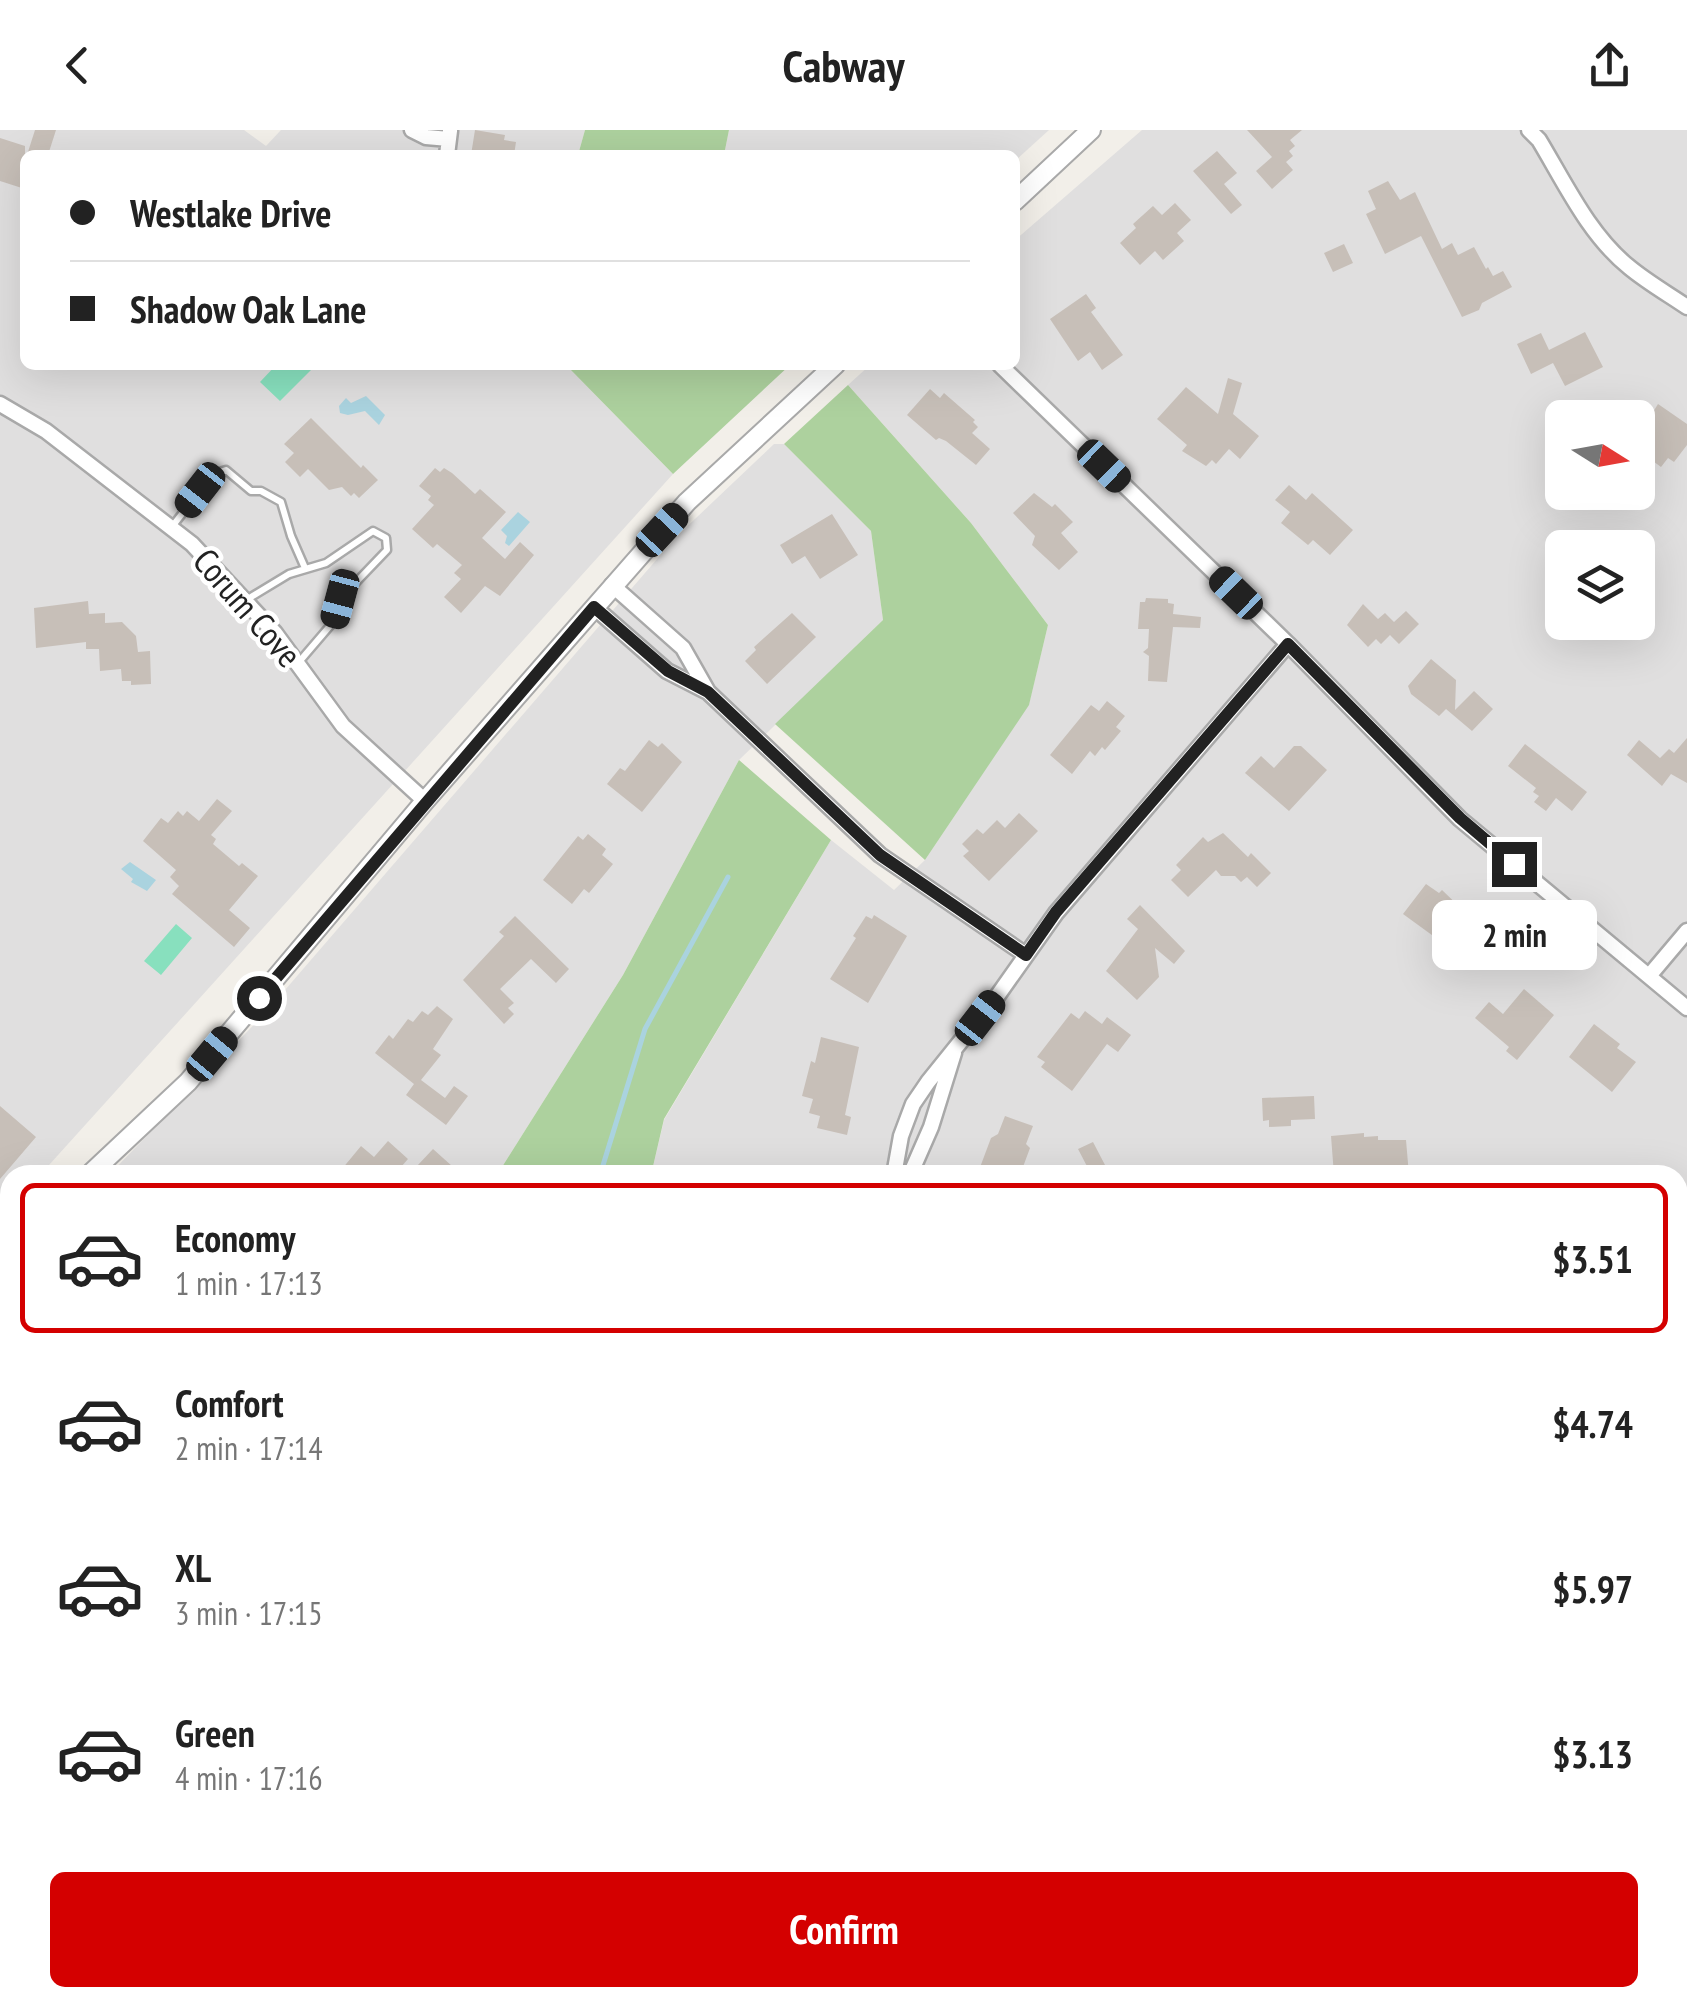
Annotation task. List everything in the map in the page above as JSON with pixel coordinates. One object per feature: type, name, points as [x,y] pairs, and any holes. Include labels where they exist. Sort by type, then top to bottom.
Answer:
[{"type":"street","points":[[412,130],[426,137],[450,134]]},
{"type":"street","points":[[1020,195],[1090,130]]},
{"type":"street","points":[[1535,133],[1609,248],[1628,267],[1687,307]]},
{"type":"street","points":[[101,1165],[188,1082],[425,800],[688,502],[830,370]]},
{"type":"street","points":[[1005,370],[1288,644],[1460,818],[1687,1008]]},
{"type":"street","name":"Corum Cove","points":[[0,404],[46,431],[192,544],[275,632],[343,726],[425,800]]},
{"type":"street","points":[[612,585],[683,648],[708,692]]},
{"type":"street","points":[[594,607],[668,671],[708,692],[880,855],[1026,955]]},
{"type":"street","points":[[896,1165],[901,1136],[914,1104],[1056,912],[1288,644]]},
{"type":"street","points":[[1649,976],[1687,931]]},
{"type":"street","points":[[914,1165],[954,1053]]},
{"type":"lane","points":[[171,528],[212,474],[226,470],[250,491],[261,491],[281,502],[305,568]]},
{"type":"lane","points":[[245,601],[305,568],[326,563],[373,531],[386,538],[387,550],[340,599],[334,620],[298,664]]},
{"type":"shaded area","points":[[0,130],[244,130],[266,146],[281,130],[585,130],[579,150],[20,150],[20,370],[571,370],[673,474],[49,1165],[0,1165]]},
{"type":"shaded area","points":[[729,130],[1049,130],[1020,156],[1020,150],[725,150]]},
{"type":"shaded area","points":[[1142,130],[1687,130],[1687,1165],[653,1165],[664,1120],[831,840],[894,890],[925,860],[1029,704],[1048,625],[971,523],[848,385],[864,370],[1020,370],[1020,236]]},
{"type":"shaded area","points":[[774,444],[784,444],[871,531],[883,620],[739,760],[623,975],[503,1165],[119,1165],[266,1012],[676,537]]},
{"type":"green space","points":[[585,130],[729,130],[725,150],[579,150]]},
{"type":"green space","points":[[271,370],[311,370],[280,401],[260,382]]},
{"type":"green space","points":[[571,370],[785,370],[673,474]]},
{"type":"green space","points":[[848,385],[971,523],[1048,625],[1029,705],[925,860],[775,724],[883,620],[871,531],[784,444]]},
{"type":"green space","points":[[739,760],[831,840],[664,1119],[653,1165],[503,1165],[623,975]]},
{"type":"green space","points":[[176,924],[192,938],[161,975],[144,961]]},
{"type":"water","points":[[366,396],[385,415],[379,425],[365,411],[340,413],[339,406],[346,398],[351,403]]},
{"type":"water","points":[[518,512],[530,522],[509,546],[501,530]]},
{"type":"water","points":[[130,862],[156,880],[147,891],[131,882],[133,879],[121,869]]},
{"type":"building","points":[[35,130],[56,130],[50,150],[29,150]]},
{"type":"building","points":[[475,130],[505,135],[504,140],[516,142],[515,150],[472,150]]},
{"type":"building","points":[[1247,130],[1302,130],[1290,140],[1295,146],[1289,151],[1293,156],[1286,162],[1293,170],[1272,189],[1256,171],[1272,157]]},
{"type":"building","points":[[0,138],[25,146],[25,150],[20,150],[20,187],[0,181]]},
{"type":"building","points":[[1217,151],[1237,173],[1224,184],[1242,205],[1231,214],[1193,171]]},
{"type":"building","points":[[1388,181],[1400,200],[1415,192],[1442,249],[1452,243],[1458,255],[1474,247],[1486,269],[1493,276],[1503,271],[1512,287],[1462,317],[1421,236],[1385,254],[1366,214],[1376,209],[1368,191]]},
{"type":"building","points":[[1175,203],[1191,220],[1177,233],[1184,241],[1163,260],[1155,251],[1140,265],[1120,243],[1153,206],[1162,215]]},
{"type":"building","points":[[1344,244],[1353,263],[1333,272],[1324,253]]},
{"type":"building","points":[[1086,294],[1096,308],[1091,312],[1123,355],[1102,370],[1090,352],[1078,361],[1050,319]]},
{"type":"building","points":[[1585,332],[1603,367],[1565,386],[1553,363],[1531,374],[1517,344],[1541,333],[1549,350]]},
{"type":"building","points":[[1228,378],[1242,383],[1233,414],[1259,436],[1240,459],[1229,449],[1216,464],[1212,460],[1206,466],[1182,451],[1187,445],[1157,419],[1186,387],[1218,414]]},
{"type":"building","points":[[930,389],[940,398],[944,393],[975,420],[978,427],[972,433],[990,449],[976,465],[946,441],[936,440],[907,415]]},
{"type":"building","points":[[1658,404],[1687,424],[1687,445],[1674,462],[1668,458],[1661,467],[1655,463]]},
{"type":"building","points":[[311,418],[378,480],[359,498],[342,487],[329,490],[308,469],[300,477],[285,462],[294,453],[284,444]]},
{"type":"building","points":[[435,468],[452,473],[475,494],[480,489],[506,512],[482,538],[505,559],[520,542],[534,555],[500,596],[485,586],[461,613],[444,597],[461,579],[454,573],[462,565],[437,544],[433,548],[412,529],[434,505],[428,500],[431,496],[419,486]]},
{"type":"building","points":[[1289,485],[1306,500],[1312,493],[1353,530],[1330,555],[1313,540],[1308,545],[1281,523],[1290,512],[1275,500]]},
{"type":"building","points":[[1034,493],[1052,507],[1055,504],[1073,522],[1061,533],[1078,552],[1059,570],[1032,545],[1035,536],[1013,513]]},
{"type":"building","points":[[832,514],[858,555],[820,579],[805,556],[792,564],[780,545]]},
{"type":"building","points":[[1146,598],[1168,599],[1168,603],[1174,604],[1173,614],[1201,617],[1200,628],[1173,627],[1167,682],[1148,681],[1149,656],[1143,652],[1148,648],[1149,629],[1138,629],[1140,602]]},
{"type":"building","points":[[88,601],[89,614],[105,613],[105,623],[122,622],[136,636],[138,652],[150,651],[151,684],[131,685],[131,681],[122,681],[121,669],[100,671],[99,649],[86,649],[86,642],[36,648],[34,608]]},
{"type":"building","points":[[1363,604],[1378,619],[1385,613],[1394,622],[1406,611],[1419,624],[1399,644],[1390,635],[1381,644],[1376,639],[1368,647],[1347,625]]},
{"type":"building","points":[[792,613],[816,637],[767,684],[745,661],[756,650],[754,647]]},
{"type":"building","points":[[1431,659],[1456,680],[1455,710],[1474,691],[1493,709],[1472,731],[1446,709],[1439,716],[1411,694],[1408,686]]},
{"type":"building","points":[[1107,701],[1125,716],[1116,727],[1121,731],[1105,750],[1102,747],[1095,756],[1090,751],[1072,774],[1050,755],[1091,705],[1099,711]]},
{"type":"building","points":[[1687,738],[1687,783],[1671,774],[1662,786],[1627,755],[1639,740],[1660,758],[1669,749],[1674,753]]},
{"type":"building","points":[[649,740],[658,747],[662,743],[682,762],[642,812],[607,784],[620,768],[625,771]]},
{"type":"building","points":[[1525,744],[1587,792],[1572,811],[1556,798],[1546,811],[1534,802],[1539,796],[1533,792],[1536,788],[1508,766]]},
{"type":"building","points":[[1294,746],[1301,746],[1327,770],[1289,811],[1245,773],[1261,756],[1274,768]]},
{"type":"building","points":[[217,799],[232,811],[211,835],[216,839],[213,844],[258,876],[229,910],[250,928],[234,947],[172,894],[179,886],[170,877],[176,870],[143,841],[161,818],[168,823],[178,811],[183,816],[187,811],[199,821]]},
{"type":"building","points":[[1019,813],[1038,831],[989,881],[963,856],[969,851],[962,844],[977,829],[983,834],[997,820],[1005,828]]},
{"type":"building","points":[[1223,833],[1271,873],[1257,887],[1247,877],[1241,882],[1235,876],[1221,876],[1216,870],[1188,897],[1171,880],[1181,870],[1176,865],[1203,837],[1208,842]]},
{"type":"building","points":[[588,834],[606,849],[602,855],[613,864],[589,893],[584,889],[572,904],[543,880],[578,836],[583,840]]},
{"type":"building","points":[[1426,884],[1439,893],[1442,890],[1469,916],[1447,946],[1403,914]]},
{"type":"building","points":[[1140,905],[1185,951],[1174,964],[1155,948],[1159,977],[1137,1000],[1106,971],[1138,929],[1127,919]]},
{"type":"building","points":[[874,915],[907,936],[868,1003],[830,979],[866,916],[872,919]]},
{"type":"building","points":[[515,916],[569,969],[556,983],[531,959],[500,989],[514,1003],[508,1008],[514,1014],[504,1024],[463,980],[504,936],[499,932]]},
{"type":"building","points":[[1524,989],[1554,1015],[1517,1060],[1506,1051],[1509,1047],[1475,1018],[1489,1002],[1503,1014]]},
{"type":"building","points":[[437,1006],[453,1019],[433,1049],[441,1055],[421,1080],[445,1098],[454,1086],[468,1096],[446,1125],[406,1095],[414,1084],[375,1053],[389,1035],[393,1039],[408,1019],[413,1022],[422,1011],[428,1015]]},
{"type":"building","points":[[1085,1011],[1102,1024],[1107,1017],[1131,1035],[1118,1052],[1107,1044],[1072,1091],[1041,1067],[1045,1062],[1037,1057],[1071,1013],[1079,1019]]},
{"type":"building","points":[[1594,1024],[1636,1062],[1612,1092],[1569,1057]]},
{"type":"building","points":[[821,1037],[859,1047],[845,1115],[851,1117],[847,1135],[817,1128],[820,1116],[809,1113],[813,1099],[802,1096]]},
{"type":"building","points":[[1314,1096],[1315,1119],[1291,1120],[1291,1126],[1269,1127],[1269,1120],[1263,1121],[1262,1098]]},
{"type":"building","points":[[0,1106],[36,1137],[12,1165],[0,1165]]},
{"type":"building","points":[[1005,1116],[1033,1126],[1024,1165],[981,1165],[991,1138],[998,1134]]},
{"type":"building","points":[[1364,1133],[1364,1137],[1378,1136],[1378,1140],[1406,1140],[1408,1165],[1333,1165],[1331,1136]]},
{"type":"building","points":[[388,1141],[408,1159],[403,1165],[345,1165],[361,1146],[374,1157]]},
{"type":"building","points":[[1093,1142],[1105,1165],[1086,1165],[1078,1149]]},
{"type":"building","points":[[433,1149],[451,1165],[418,1165]]},
{"type":"waterway","points":[[603,1165],[645,1029],[728,877]]},
{"type":"route","points":[[259,998],[594,607],[668,671],[708,692],[880,855],[1026,955],[1056,912],[1288,644],[1460,818],[1514,864]]}]
